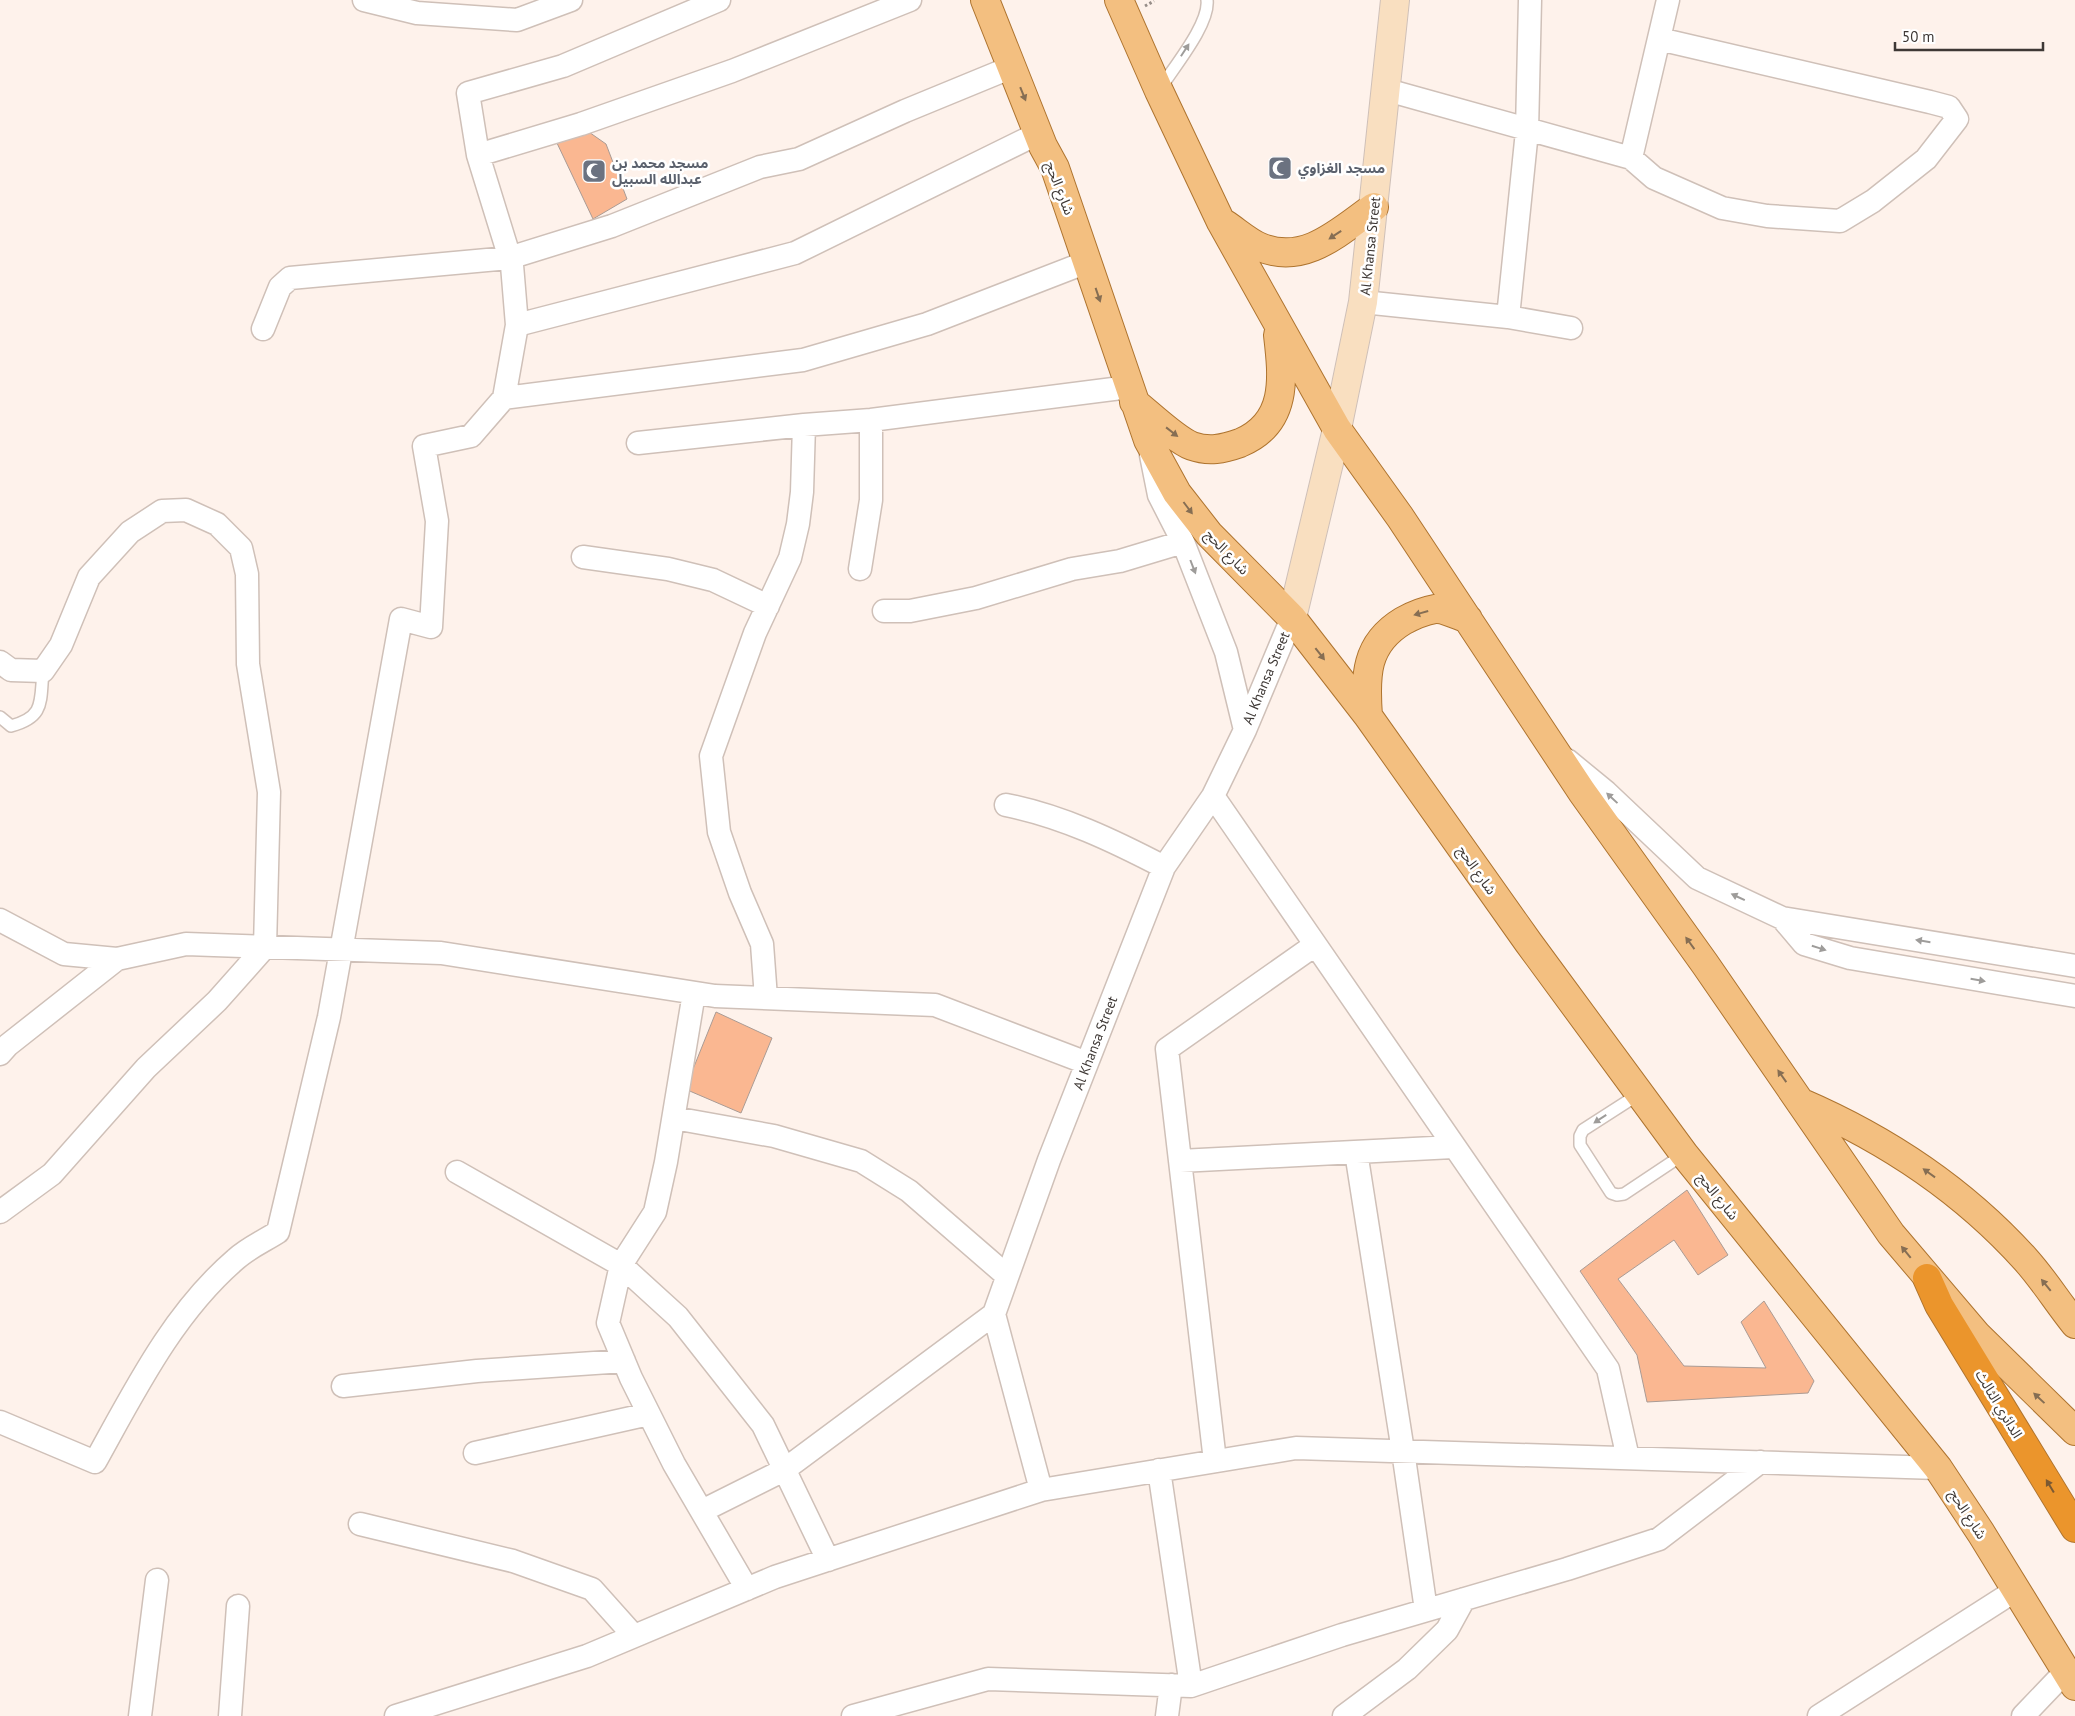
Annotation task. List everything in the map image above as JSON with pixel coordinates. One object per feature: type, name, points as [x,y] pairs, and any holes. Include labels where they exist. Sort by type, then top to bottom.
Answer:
[{"type":"highway","name":"الدائري الثالث","points":[[1927,1278],[1939,1305],[2075,1528]]},
{"type":"main road","name":"شارع الحج","points":[[985,0],[1055,168],[1148,440],[1177,493],[1209,534],[1292,618],[1368,716],[1528,942],[1684,1154],[1938,1468],[2070,1679]]},
{"type":"main road","points":[[1119,0],[1159,91],[1221,222],[1277,325],[1338,430],[1400,517],[1553,749],[1891,1234],[1927,1278],[2008,1368],[2075,1431]]},
{"type":"main road","points":[[1221,222],[1260,247],[1291,254],[1314,248],[1374,207]]},
{"type":"main road","points":[[1132,394],[1190,445],[1207,450],[1223,450],[1246,440],[1262,429],[1274,415],[1282,385],[1277,325]]},
{"type":"main road","points":[[1368,716],[1366,683],[1370,661],[1377,644],[1389,629],[1411,616],[1436,609],[1468,619]]},
{"type":"main road","points":[[1800,1102],[1859,1129],[1887,1145],[1945,1185],[1974,1209],[2020,1254],[2075,1324]]},
{"type":"street","points":[[364,0],[417,13],[517,20],[570,0]]},
{"type":"street","points":[[0,1422],[96,1462],[145,1371],[198,1296],[237,1258],[278,1232],[329,1017],[401,620],[431,627],[437,522],[424,446],[471,436],[504,398],[516,325],[509,258],[478,155],[468,93],[563,66],[682,18],[719,0]]},
{"type":"street","points":[[478,155],[581,124],[714,77],[910,0]]},
{"type":"street","name":"Al Khansa Street","points":[[994,1314],[1006,1275],[1164,867],[1212,796],[1245,730],[1292,618],[1338,430],[1363,302],[1395,0]]},
{"type":"street","points":[[1508,318],[1527,131],[1530,0]]},
{"type":"street","points":[[1631,158],[1668,0]]},
{"type":"street","points":[[1386,90],[1527,131],[1631,158],[1654,178],[1722,208],[1767,216],[1840,221],[1873,201],[1926,158],[1957,119],[1948,107],[1930,102],[1659,39]]},
{"type":"street","points":[[263,329],[280,287],[290,278],[509,258],[612,226],[760,167],[799,159],[905,111],[1012,67]]},
{"type":"street","points":[[516,325],[794,253],[1039,133]]},
{"type":"street","points":[[504,398],[803,360],[927,324],[1087,262]]},
{"type":"street","points":[[1363,302],[1508,318],[1571,328]]},
{"type":"street","points":[[638,443],[804,425],[1132,394]]},
{"type":"street","points":[[860,569],[870,500],[871,420]]},
{"type":"street","points":[[766,998],[762,944],[740,893],[719,832],[711,756],[755,633],[790,558],[798,524],[802,492],[804,425]]},
{"type":"street","points":[[1148,440],[1159,495],[1183,542],[1226,652],[1245,730]]},
{"type":"street","points":[[0,662],[11,670],[43,671],[61,645],[89,577],[130,532],[154,516],[162,511],[186,510],[217,524],[240,548],[247,574],[248,664],[269,792],[265,947],[217,1001],[146,1068],[52,1174],[0,1212]]},
{"type":"street","points":[[884,611],[910,611],[976,598],[1072,569],[1120,561],[1183,542]]},
{"type":"street","points":[[583,557],[668,569],[704,578],[768,606]]},
{"type":"street","points":[[1553,749],[1606,792],[1697,878],[1782,918],[2075,966]]},
{"type":"street","points":[[1212,796],[1608,1369],[1628,1458]]},
{"type":"street","points":[[1006,805],[1037,811],[1115,842],[1164,867]]},
{"type":"street","points":[[1782,918],[1804,944],[1850,958],[2075,996]]},
{"type":"street","points":[[0,920],[64,954],[117,959],[186,944],[441,953],[694,993],[935,1005],[1087,1063]]},
{"type":"street","points":[[1215,1461],[1167,1049],[1315,946]]},
{"type":"street","points":[[0,1054],[8,1045],[117,959]]},
{"type":"street","points":[[694,993],[674,1118],[655,1212],[621,1265],[608,1323],[624,1361],[674,1464],[747,1589]]},
{"type":"street","points":[[674,1118],[774,1136],[861,1161],[909,1191],[1006,1275]]},
{"type":"street","points":[[1180,1161],[1453,1147]]},
{"type":"street","points":[[1356,1152],[1426,1610]]},
{"type":"street","points":[[457,1172],[621,1265],[678,1316],[763,1425],[828,1560]]},
{"type":"street","points":[[702,1511],[784,1470],[994,1314],[1041,1490]]},
{"type":"street","points":[[343,1386],[477,1371],[624,1361]]},
{"type":"street","points":[[475,1453],[649,1414]]},
{"type":"street","points":[[396,1716],[587,1656],[747,1589],[828,1560],[1041,1490],[1159,1470],[1296,1448],[1938,1468]]},
{"type":"street","points":[[853,1716],[988,1679],[1181,1686],[1342,1635],[1567,1569],[1659,1539],[1760,1462]]},
{"type":"street","points":[[1159,1470],[1181,1686],[1167,1716]]},
{"type":"street","points":[[360,1524],[513,1561],[592,1589],[634,1636]]},
{"type":"street","points":[[140,1716],[157,1580]]},
{"type":"street","points":[[1818,1716],[2016,1590]]},
{"type":"street","points":[[1344,1716],[1407,1669],[1447,1630],[1464,1599]]},
{"type":"street","points":[[230,1716],[238,1606]]},
{"type":"street","points":[[2023,1716],[2070,1679]]},
{"type":"lane","points":[[1159,91],[1202,24],[1208,9],[1207,0]]},
{"type":"lane","points":[[0,718],[11,726],[28,721],[40,706],[43,671]]},
{"type":"lane","points":[[1640,1093],[1583,1130],[1580,1136],[1580,1145],[1611,1193],[1617,1195],[1624,1194],[1684,1154]]},
{"type":"building","name":"مسجد محمد بن عبدالله السبيل","points":[[586,130],[606,144],[627,199],[593,219],[556,141]]},
{"type":"building","points":[[716,1012],[772,1038],[741,1113],[685,1089]]},
{"type":"building","points":[[1687,1190],[1728,1255],[1698,1275],[1674,1240],[1618,1279],[1684,1366],[1766,1368],[1741,1322],[1764,1301],[1814,1381],[1808,1393],[1647,1402],[1637,1355],[1580,1271]]},
{"type":"place","name":"مسجد الغزاوي","points":[[1280,168]]},
{"type":"place","name":"مسجد محمد بن عبدالله السبيل","points":[[594,171]]}]
